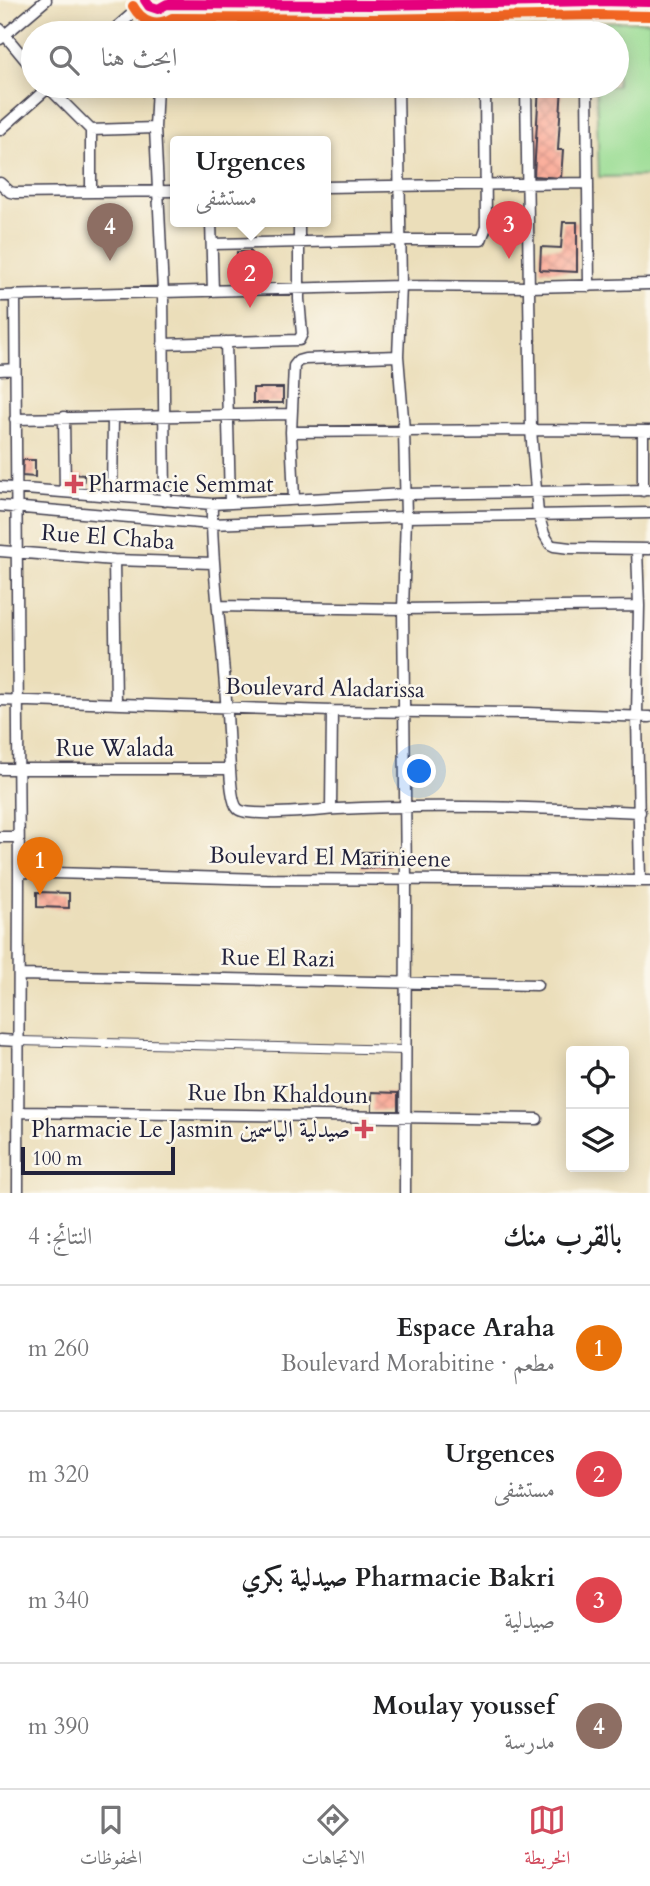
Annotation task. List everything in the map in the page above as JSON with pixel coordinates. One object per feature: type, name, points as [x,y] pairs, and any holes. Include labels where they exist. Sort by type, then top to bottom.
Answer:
[{"type":"street","points":[[21,56],[2,35],[46,0]]},
{"type":"street","points":[[124,21],[146,1],[149,7],[165,4],[650,2]]},
{"type":"street","points":[[588,21],[590,1]]},
{"type":"street","points":[[396,2],[397,21]]},
{"type":"street","points":[[0,130],[35,98]]},
{"type":"street","points":[[60,98],[91,130],[91,191]]},
{"type":"street","points":[[156,98],[155,128],[163,292],[165,500]]},
{"type":"street","points":[[398,98],[401,286],[398,356],[404,430],[406,517],[403,609],[405,1193]]},
{"type":"street","points":[[212,244],[481,240],[486,227],[485,98]]},
{"type":"street","points":[[526,98],[531,430],[538,514],[544,534],[554,546],[650,549]]},
{"type":"street","points":[[587,98],[589,286]]},
{"type":"street","points":[[91,130],[155,128]]},
{"type":"street","points":[[0,183],[15,193],[170,191]]},
{"type":"street","points":[[331,187],[587,183]]},
{"type":"street","points":[[211,227],[213,291]]},
{"type":"street","points":[[163,344],[299,340],[302,334],[299,227]]},
{"type":"street","points":[[0,296],[401,286],[650,285]]},
{"type":"street","points":[[15,295],[18,1193]]},
{"type":"street","points":[[226,342],[230,502]]},
{"type":"street","points":[[295,499],[291,432],[294,366],[300,360],[398,356]]},
{"type":"street","points":[[0,370],[16,369]]},
{"type":"street","points":[[15,419],[291,414]]},
{"type":"street","points":[[64,417],[65,492]]},
{"type":"street","points":[[112,496],[113,418]]},
{"type":"street","points":[[0,487],[212,504],[405,494],[646,491],[647,432],[291,432]]},
{"type":"street","points":[[212,504],[213,563],[233,802],[241,811],[290,812],[404,806],[640,812]]},
{"type":"street","points":[[0,506],[211,524],[406,517],[650,513]]},
{"type":"street","points":[[638,549],[637,716],[645,881]]},
{"type":"street","name":"Rue El Chaba","points":[[0,551],[114,560],[213,563]]},
{"type":"street","points":[[114,560],[116,703]]},
{"type":"street","points":[[218,606],[403,609],[639,606]]},
{"type":"street","name":"Boulevard Aladarissa","points":[[0,700],[332,711],[650,717]]},
{"type":"street","points":[[331,809],[332,711]]},
{"type":"street","name":"Rue Walada","points":[[0,769],[230,769]]},
{"type":"street","points":[[0,837],[18,837]]},
{"type":"street","name":"Boulevard El Marinieene","points":[[19,872],[266,879],[645,881]]},
{"type":"street","name":"Rue El Razi","points":[[19,975],[537,985]]},
{"type":"street","points":[[0,1040],[405,1050]]},
{"type":"street","name":"Rue Ibn Khaldoun","points":[[19,1112],[537,1119]]},
{"type":"green space","points":[[629,21],[650,21],[650,176],[599,177],[596,98],[629,98]]},
{"type":"building","points":[[538,98],[561,98],[558,150],[563,150],[561,178],[534,176]]},
{"type":"building","points":[[563,222],[577,222],[577,272],[540,270],[541,247],[561,248]]},
{"type":"building","points":[[237,252],[251,252],[253,278],[238,278]]},
{"type":"building","points":[[253,388],[283,388],[283,403],[253,403]]},
{"type":"building","points":[[23,460],[35,460],[35,477],[22,476]]},
{"type":"building","points":[[71,474],[84,475],[83,487],[70,486]]},
{"type":"building","points":[[361,852],[391,852],[392,867],[361,868]]},
{"type":"building","points":[[37,892],[69,893],[69,908],[37,907]]},
{"type":"building","points":[[372,1092],[398,1093],[398,1111],[372,1111]]},
{"type":"transit line","points":[[145,0],[149,6],[158,9],[167,4],[650,2]]},
{"type":"transit line","points":[[133,6],[141,16],[150,21]]},
{"type":"transit line","points":[[166,21],[172,18],[650,16]]},
{"type":"place","name":"Pharmacie Bakri صيدلية بكري","points":[[509,259]]},
{"type":"place","name":"Moulay youssef","points":[[110,261]]},
{"type":"place","name":"Urgences","points":[[250,308]]},
{"type":"place","name":"Pharmacie Semmat","points":[[74,484]]},
{"type":"place","name":"Espace Araha","points":[[40,895]]},
{"type":"place","name":"Pharmacie Le Jasmin صيدلية الياسمين","points":[[364,1129]]}]
